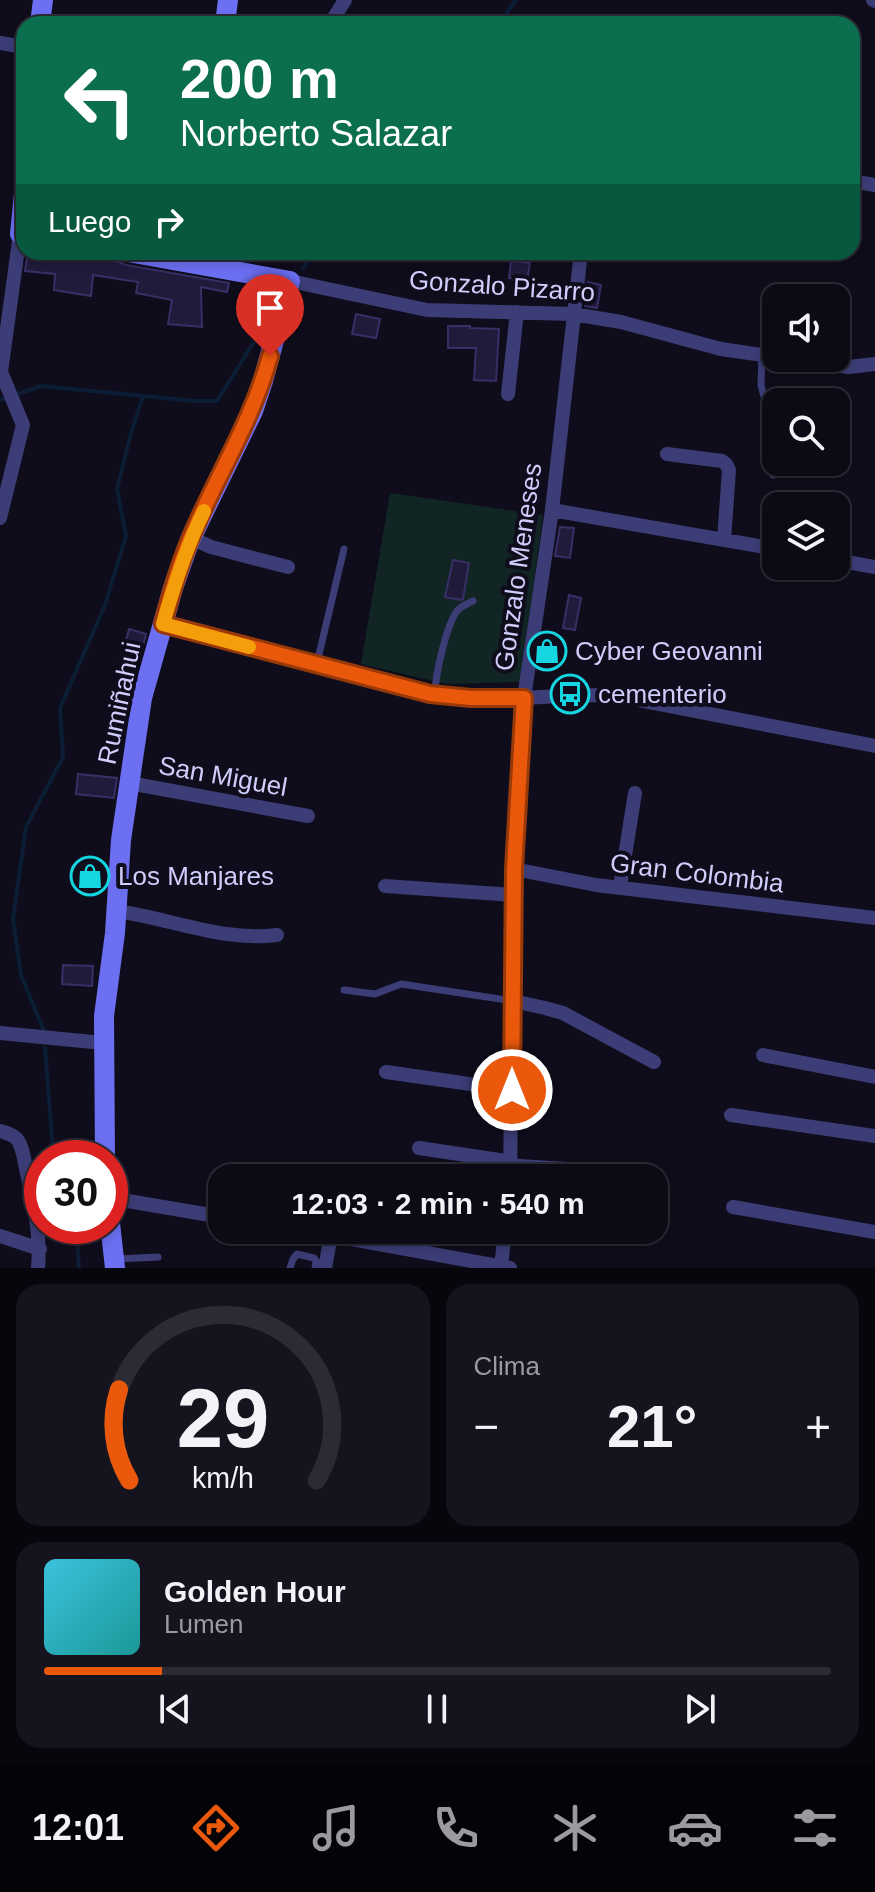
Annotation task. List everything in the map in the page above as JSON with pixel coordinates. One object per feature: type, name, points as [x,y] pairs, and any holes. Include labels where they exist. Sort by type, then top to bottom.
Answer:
[{"type":"street","points":[[0,518],[23,425],[1,372],[15,233]]},
{"type":"street","name":"Gonzalo Pizarro","points":[[207,260],[427,310],[573,314],[621,322],[721,349],[762,355]]},
{"type":"street","name":"Gonzalo Meneses","points":[[512,1162],[513,895],[524,698],[552,510],[580,260]]},
{"type":"street","name":"Rumiñahui","points":[[105,1140],[104,1016],[121,840],[142,698],[173,588],[191,538],[253,411],[290,281]]},
{"type":"street","points":[[508,394],[517,312]]},
{"type":"street","points":[[850,367],[875,364]]},
{"type":"street","points":[[667,454],[726,464],[729,470],[724,540]]},
{"type":"street","points":[[552,510],[762,547]]},
{"type":"street","points":[[191,538],[211,547],[288,567]]},
{"type":"street","points":[[850,563],[875,567]]},
{"type":"street","points":[[163,624],[435,695],[524,698],[570,694],[612,695],[875,746]]},
{"type":"street","name":"San Miguel","points":[[129,783],[308,816]]},
{"type":"street","points":[[620,887],[635,793]]},
{"type":"street","name":"Gran Colombia","points":[[514,869],[620,887],[875,918]]},
{"type":"street","points":[[385,886],[513,895]]},
{"type":"street","points":[[116,911],[225,933],[252,937],[277,935]]},
{"type":"street","points":[[513,1001],[563,1013],[654,1062]]},
{"type":"street","points":[[0,1033],[103,1043]]},
{"type":"street","points":[[763,1055],[875,1077]]},
{"type":"street","points":[[386,1072],[512,1090]]},
{"type":"street","points":[[731,1115],[875,1136]]},
{"type":"street","points":[[0,1131],[18,1140],[21,1149],[34,1199],[40,1249],[38,1268]]},
{"type":"street","points":[[419,1148],[512,1162]]},
{"type":"street","points":[[128,1201],[208,1215]]},
{"type":"street","points":[[733,1207],[875,1232]]},
{"type":"street","points":[[0,1236],[40,1249]]},
{"type":"street","points":[[110,1244],[111,1265]]},
{"type":"street","points":[[325,1268],[329,1244]]},
{"type":"street","points":[[380,1244],[504,1267],[505,1244]]},
{"type":"lane","points":[[316,665],[344,549]]},
{"type":"lane","points":[[435,695],[435,682],[452,620],[459,608],[473,601]]},
{"type":"lane","points":[[344,990],[375,994],[401,984],[513,1001]]},
{"type":"lane","points":[[512,1162],[543,1164]]},
{"type":"lane","points":[[290,1268],[297,1254],[314,1258],[315,1268]]},
{"type":"lane","points":[[111,1265],[158,1257]]},
{"type":"green space","points":[[390,493],[543,515],[520,682],[446,684],[361,664]]},
{"type":"building","points":[[27,260],[109,260],[229,283],[227,292],[201,287],[202,327],[168,324],[172,300],[136,293],[138,282],[93,275],[91,296],[54,290],[55,274],[25,271]]},
{"type":"building","points":[[511,261],[530,263],[527,281],[509,278]]},
{"type":"building","points":[[588,282],[601,285],[597,308],[585,306]]},
{"type":"building","points":[[356,314],[380,319],[376,338],[352,334]]},
{"type":"building","points":[[448,326],[499,329],[496,381],[474,380],[476,348],[448,348]]},
{"type":"building","points":[[560,527],[574,528],[570,558],[555,556]]},
{"type":"building","points":[[453,560],[469,563],[461,600],[445,597]]},
{"type":"building","points":[[569,595],[581,598],[575,630],[563,628]]},
{"type":"building","points":[[129,629],[146,634],[137,668],[120,663]]},
{"type":"building","name":"Cyber Geovanni","points":[[544,634],[557,635],[554,669],[539,667]]},
{"type":"building","points":[[78,774],[117,778],[114,798],[76,794]]},
{"type":"building","name":"Los Manjares","points":[[72,867],[106,870],[105,884],[71,881]]},
{"type":"building","points":[[63,965],[93,966],[92,986],[62,984]]},
{"type":"waterway","points":[[505,16],[516,0]]},
{"type":"waterway","points":[[303,268],[309,260]]},
{"type":"waterway","points":[[44,1031],[21,975],[13,919],[26,827],[63,757],[60,708],[105,605],[126,536],[117,489],[131,433],[143,396],[217,401],[272,313]]},
{"type":"waterway","points":[[0,400],[41,386],[143,396]]},
{"type":"waterway","points":[[45,1048],[52,1140]]},
{"type":"waterway","points":[[77,1244],[79,1268]]},
{"type":"slow traffic","points":[[204,511],[190,540],[163,624],[249,647]]},
{"type":"place","name":"Cyber Geovanni","points":[[547,651]]},
{"type":"place","name":"cementerio","points":[[570,694]]},
{"type":"place","name":"Los Manjares","points":[[90,876]]},
{"type":"route","points":[[270,356],[253,411],[190,540],[163,624],[430,694],[524,698],[514,869],[512,1090]]}]
